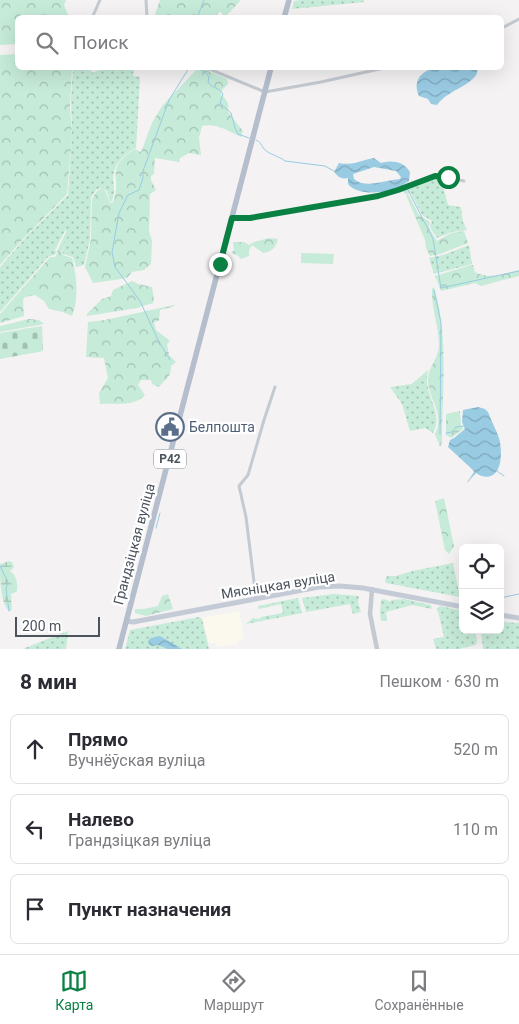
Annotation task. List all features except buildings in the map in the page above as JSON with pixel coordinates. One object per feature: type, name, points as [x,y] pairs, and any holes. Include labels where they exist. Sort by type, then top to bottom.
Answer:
[{"type":"main road","points":[[285,15],[289,0]]},
{"type":"main road","name":"Грандзіцкая вуліца","points":[[119,649],[270,70]]},
{"type":"main road","name":"Мясніцкая вуліца","points":[[127,622],[319,587],[349,586],[372,589],[459,606]]},
{"type":"main road","points":[[504,616],[519,618]]},
{"type":"street","points":[[93,15],[100,0]]},
{"type":"street","points":[[146,0],[147,15]]},
{"type":"street","points":[[504,27],[519,19]]},
{"type":"street","points":[[212,70],[265,92],[375,70]]},
{"type":"street","points":[[232,218],[250,218],[378,196],[435,176],[464,182]]},
{"type":"street","points":[[256,598],[248,532],[239,486],[248,475],[276,387]]},
{"type":"street","points":[[372,589],[370,614],[377,649]]},
{"type":"shaded area","points":[[239,611],[244,639],[238,641],[238,644],[216,647],[215,643],[209,643],[202,618]]},
{"type":"green space","points":[[0,0],[66,0],[64,5],[68,15],[15,15],[15,44],[0,45]]},
{"type":"green space","points":[[160,0],[241,0],[227,15],[223,15],[220,11],[217,15],[155,15]]},
{"type":"green space","points":[[364,0],[364,2],[292,9],[294,1]]},
{"type":"green space","points":[[15,54],[15,70],[72,70],[70,106],[72,136],[67,194],[0,265],[0,55]]},
{"type":"green space","points":[[73,70],[91,70],[92,73],[99,70],[134,70],[133,76],[140,77],[136,148],[122,158],[115,168],[112,201],[110,202],[107,191],[101,188],[96,190],[91,198],[90,239],[84,265],[76,267],[73,257],[63,254],[67,236],[66,229],[55,250],[57,253],[49,256],[0,312],[0,267],[28,235],[68,195],[72,136]]},
{"type":"green space","points":[[196,70],[207,70],[227,79],[228,84],[222,90],[221,95],[228,102],[228,112],[243,131],[241,137],[218,127],[202,126],[199,138],[201,155],[189,153],[180,158],[179,162],[155,158],[154,174],[151,176],[151,180],[156,190],[150,194],[149,231],[152,241],[151,264],[144,270],[132,272],[127,278],[93,283],[85,267],[91,239],[92,199],[97,191],[102,188],[106,192],[110,203],[113,202],[116,193],[116,174],[119,162],[135,149],[141,152],[152,123],[162,106]]},
{"type":"green space","points":[[435,179],[444,179],[443,186],[448,205],[461,207],[463,222],[467,230],[452,232],[437,238],[430,227],[432,221],[422,215],[411,193],[405,194],[403,191]]},
{"type":"green space","points":[[408,194],[419,215],[430,222],[429,228],[437,241],[451,233],[464,231],[468,243],[430,256],[406,195]]},
{"type":"green space","points":[[67,230],[68,236],[62,251],[63,255],[72,258],[75,272],[76,295],[72,316],[49,309],[44,301],[35,295],[25,297],[23,300],[24,316],[0,323],[0,314],[50,257],[55,257],[58,253],[57,251]]},
{"type":"green space","points":[[269,238],[278,239],[273,249],[269,251],[263,253],[252,245],[249,250],[249,256],[241,259],[231,253],[234,250],[233,242],[244,242],[249,245]]},
{"type":"green space","points":[[469,245],[472,264],[434,274],[429,258]]},
{"type":"green space","points":[[301,253],[334,254],[333,264],[301,263]]},
{"type":"green space","points":[[473,265],[475,272],[480,274],[497,275],[519,270],[519,276],[481,286],[475,283],[441,291],[435,276]]},
{"type":"green space","points":[[132,281],[152,287],[153,303],[137,308],[87,316],[102,299],[111,296],[113,290]]},
{"type":"green space","points":[[434,287],[442,325],[443,345],[442,442],[440,447],[435,434],[438,427],[437,414],[428,382],[429,372],[437,356],[439,346],[432,296],[432,289]]},
{"type":"green space","points":[[174,305],[160,310],[159,321],[154,322],[156,330],[170,341],[167,344],[169,355],[176,362],[171,366],[168,378],[159,387],[152,384],[151,380],[141,380],[138,385],[145,395],[141,399],[124,404],[100,404],[99,393],[108,378],[104,358],[86,357],[88,322]]},
{"type":"green space","points":[[29,319],[39,320],[44,324],[0,332],[0,326]]},
{"type":"green space","points":[[42,326],[43,351],[0,359],[0,333]]},
{"type":"green space","points":[[428,370],[428,389],[436,413],[436,426],[433,433],[425,428],[410,431],[402,404],[390,387],[412,384]]},
{"type":"green space","points":[[460,411],[463,429],[451,438],[446,435],[446,414]]},
{"type":"green space","points":[[444,498],[454,546],[449,554],[445,550],[435,501]]},
{"type":"green space","points":[[12,562],[14,567],[10,571],[17,582],[17,591],[11,594],[12,610],[9,611],[2,596],[0,564]]},
{"type":"green space","points":[[453,563],[459,597],[386,583],[385,581],[387,576],[396,576]]},
{"type":"green space","points":[[168,594],[173,609],[146,616],[135,613],[135,609],[158,606],[162,596]]},
{"type":"green space","points":[[334,594],[359,596],[358,602],[361,612],[353,614],[350,604],[306,612],[302,598]]},
{"type":"green space","points":[[298,598],[302,613],[246,624],[253,618],[259,619],[283,613],[281,604],[259,609],[258,606]]},
{"type":"green space","points":[[384,599],[391,602],[391,600],[404,599],[431,605],[432,609],[412,605],[386,612],[387,621],[381,621],[381,600]]},
{"type":"green space","points":[[440,606],[459,610],[459,634],[476,634],[476,645],[459,649],[436,649],[433,639],[444,637],[438,611],[436,610]]},
{"type":"green space","points":[[199,617],[202,619],[209,649],[125,649],[130,630]]},
{"type":"green space","points":[[504,622],[519,623],[519,649],[483,649],[481,634],[504,634]]},
{"type":"green space","points":[[68,631],[66,649],[24,649],[25,648]]},
{"type":"water","points":[[477,70],[477,72],[468,83],[446,96],[437,105],[431,104],[428,99],[419,96],[417,91],[417,81],[426,71]]},
{"type":"water","points":[[374,158],[381,163],[393,162],[401,164],[410,172],[409,181],[387,191],[369,193],[354,189],[348,184],[348,178],[339,177],[334,172],[339,163],[353,163]],"holes":[[[374,167],[396,171],[401,177],[400,179],[370,184],[359,182],[354,179],[353,174]]]},
{"type":"water","points":[[478,407],[488,412],[499,438],[501,459],[498,469],[491,476],[481,476],[476,473],[466,484],[474,472],[448,447],[450,440],[465,429],[462,422],[463,410]]},
{"type":"water","points":[[160,636],[182,649],[168,649],[149,644],[148,641],[151,638]]},
{"type":"waterway","points":[[198,15],[204,0]]},
{"type":"waterway","points":[[170,360],[158,340],[140,301],[115,267],[112,252],[119,213],[128,195],[139,190],[143,171],[169,100],[188,70]]},
{"type":"waterway","points":[[201,70],[209,77],[208,82],[211,86],[223,94],[220,103],[231,113],[238,134],[249,138]]},
{"type":"waterway","points":[[256,140],[266,151],[285,161],[325,166],[334,171]]},
{"type":"waterway","points":[[408,190],[433,239],[441,288],[519,271]]},
{"type":"waterway","points":[[434,290],[441,323],[440,434]]},
{"type":"waterway","points":[[446,433],[452,432],[456,427],[465,426]]},
{"type":"waterway","points":[[497,471],[504,476]]},
{"type":"waterway","points":[[156,528],[160,513]]},
{"type":"waterway","points":[[0,566],[8,582],[6,589],[9,611]]},
{"type":"waterway","points":[[504,597],[519,594]]},
{"type":"place","name":"Белпошта","points":[[170,427]]},
{"type":"route","points":[[220,264],[232,218],[250,218],[378,196],[435,176],[448,177]]}]
